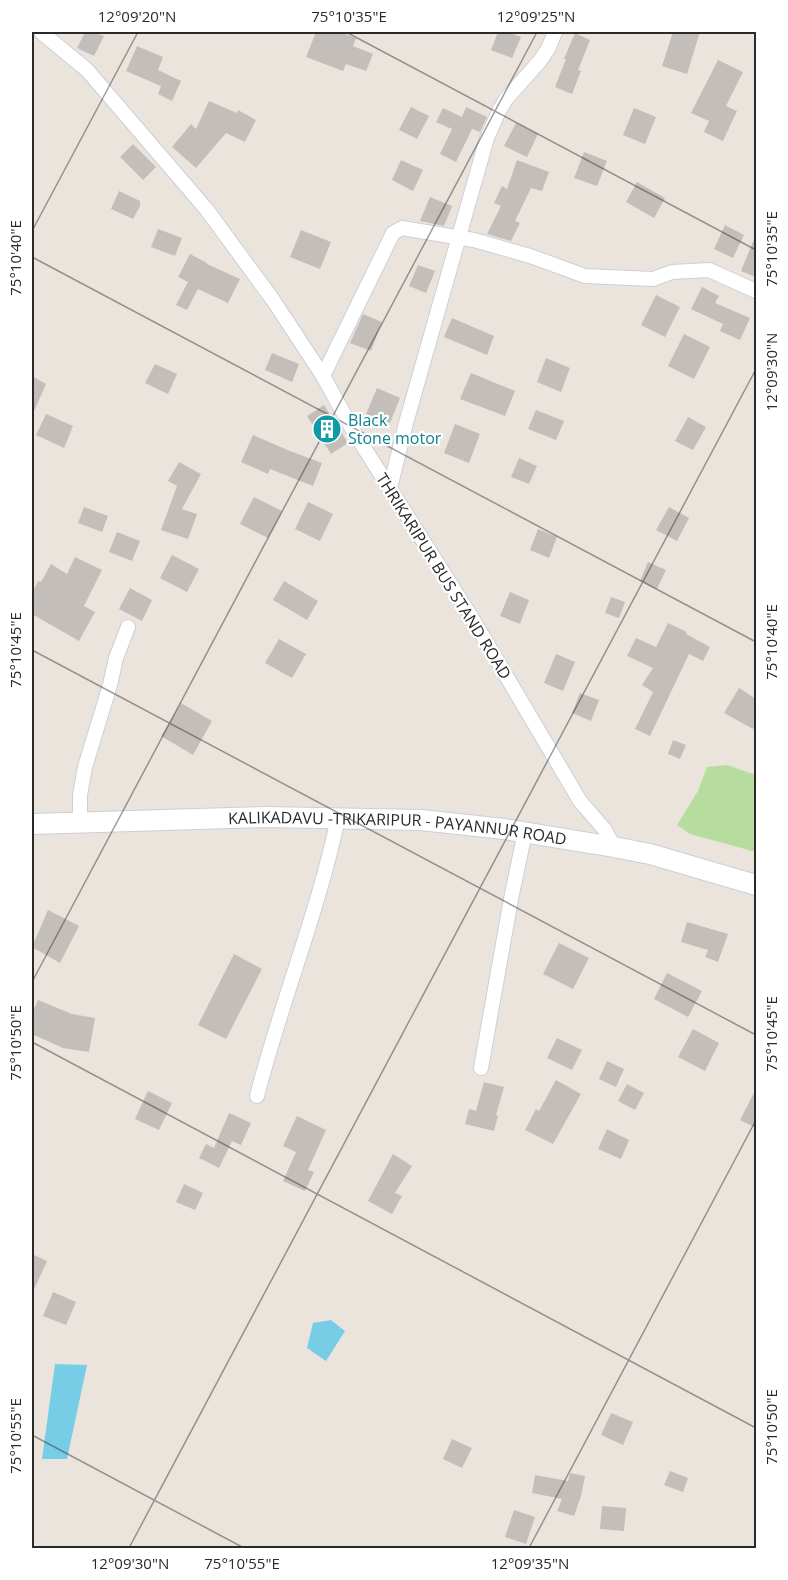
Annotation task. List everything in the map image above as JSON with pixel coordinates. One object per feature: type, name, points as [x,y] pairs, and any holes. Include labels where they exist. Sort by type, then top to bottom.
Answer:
[{"type":"main road","name":"KALIKADAVU -TRIKARIPUR - PAYANNUR ROAD","points":[[32,824],[266,817],[421,820],[525,832],[614,847],[650,854],[756,885]]},
{"type":"street","name":"THRIKARIPUR BUS STAND ROAD","points":[[41,32],[87,70],[207,210],[273,300],[323,376],[354,432],[472,618],[580,801],[605,830],[614,847]]},
{"type":"street","points":[[390,488],[406,423],[487,138],[506,99],[539,62],[548,49],[555,32]]},
{"type":"street","points":[[323,376],[393,233],[402,228],[459,237],[530,256],[585,276],[653,279],[672,272],[709,270],[756,291]]},
{"type":"street","points":[[80,823],[80,795],[85,767],[116,658],[128,627]]},
{"type":"street","points":[[257,1096],[329,861],[338,818]]},
{"type":"street","points":[[481,1068],[525,832]]},
{"type":"green space","points":[[727,765],[756,775],[756,852],[690,834],[677,825],[698,791],[707,767]]},
{"type":"water","points":[[331,1320],[345,1331],[326,1361],[307,1348],[313,1323]]},
{"type":"water","points":[[55,1364],[87,1365],[67,1459],[42,1459]]},
{"type":"building","points":[[85,32],[94,32],[104,36],[94,56],[77,48]]},
{"type":"building","points":[[316,32],[339,32],[356,38],[353,46],[373,54],[366,71],[346,64],[343,71],[306,57]]},
{"type":"building","points":[[498,32],[507,32],[521,37],[512,58],[491,50]]},
{"type":"building","points":[[673,32],[700,32],[687,74],[662,66]]},
{"type":"building","points":[[575,33],[590,40],[578,70],[581,71],[572,94],[555,87]]},
{"type":"building","points":[[137,46],[163,57],[158,70],[181,81],[172,101],[158,94],[161,86],[126,71]]},
{"type":"building","points":[[718,60],[743,72],[726,106],[737,111],[723,141],[704,132],[709,121],[691,113]]},
{"type":"building","points":[[209,101],[237,113],[238,110],[256,120],[245,142],[226,133],[196,168],[172,147],[191,124],[196,129]]},
{"type":"building","points":[[411,107],[429,116],[417,139],[399,130]]},
{"type":"building","points":[[466,107],[487,117],[480,132],[472,129],[456,162],[440,154],[452,129],[436,122],[443,108],[462,117]]},
{"type":"building","points":[[634,108],[656,117],[645,144],[623,135]]},
{"type":"building","points":[[516,123],[538,134],[527,157],[504,146]]},
{"type":"building","points":[[133,144],[156,167],[143,180],[120,157]]},
{"type":"building","points":[[584,152],[607,161],[597,186],[574,178]]},
{"type":"building","points":[[401,160],[423,170],[413,191],[392,180]]},
{"type":"building","points":[[517,160],[549,172],[542,191],[531,188],[515,221],[520,223],[511,241],[487,234],[501,206],[494,203],[502,186],[507,189]]},
{"type":"building","points":[[637,182],[665,198],[654,218],[626,202]]},
{"type":"building","points":[[119,191],[140,201],[140,206],[133,219],[111,209]]},
{"type":"building","points":[[430,197],[452,206],[444,226],[420,221]]},
{"type":"building","points":[[725,225],[744,235],[733,258],[714,249]]},
{"type":"building","points":[[158,229],[182,238],[175,256],[151,247]]},
{"type":"building","points":[[301,230],[331,242],[320,269],[290,257]]},
{"type":"building","points":[[756,234],[756,277],[741,271]]},
{"type":"building","points":[[190,254],[240,279],[228,303],[198,289],[187,310],[176,305],[188,282],[178,277]]},
{"type":"building","points":[[418,265],[435,271],[426,293],[409,286]]},
{"type":"building","points":[[702,287],[719,296],[715,303],[750,318],[740,340],[720,331],[723,324],[691,309]]},
{"type":"building","points":[[656,295],[680,307],[665,337],[641,325]]},
{"type":"building","points":[[363,314],[382,322],[371,351],[350,343]]},
{"type":"building","points":[[452,318],[494,336],[487,355],[444,337]]},
{"type":"building","points":[[684,334],[710,347],[694,379],[668,366]]},
{"type":"building","points":[[272,353],[299,364],[292,382],[265,370]]},
{"type":"building","points":[[546,358],[570,368],[561,392],[537,382]]},
{"type":"building","points":[[155,364],[177,374],[168,394],[145,383]]},
{"type":"building","points":[[471,373],[515,391],[505,416],[460,399]]},
{"type":"building","points":[[32,376],[46,384],[32,416]]},
{"type":"building","points":[[377,388],[400,398],[390,423],[366,414]]},
{"type":"building","name":"Black Stone motor","points":[[324,405],[348,443],[331,454],[307,416]]},
{"type":"building","points":[[536,410],[564,421],[556,440],[528,429]]},
{"type":"building","points":[[46,414],[73,426],[64,448],[36,435]]},
{"type":"building","points":[[688,417],[706,427],[693,450],[675,441]]},
{"type":"building","points":[[455,424],[480,434],[469,463],[444,453]]},
{"type":"building","points":[[253,435],[322,463],[313,486],[270,469],[268,474],[241,462]]},
{"type":"building","points":[[519,458],[537,466],[529,484],[511,477]]},
{"type":"building","points":[[179,462],[201,474],[182,509],[197,514],[188,539],[161,530],[177,486],[168,481]]},
{"type":"building","points":[[254,497],[282,511],[268,538],[240,524]]},
{"type":"building","points":[[308,502],[333,514],[320,541],[295,529]]},
{"type":"building","points":[[84,507],[108,516],[102,532],[78,523]]},
{"type":"building","points":[[669,507],[689,518],[677,541],[656,530]]},
{"type":"building","points":[[538,529],[557,537],[549,558],[530,550]]},
{"type":"building","points":[[117,532],[140,541],[132,561],[109,552]]},
{"type":"building","points":[[172,555],[199,569],[187,592],[160,578]]},
{"type":"building","points":[[75,557],[102,570],[84,606],[95,612],[79,641],[32,614],[32,593],[38,581],[41,582],[51,564],[67,574]]},
{"type":"building","points":[[648,562],[666,570],[657,589],[640,581]]},
{"type":"building","points":[[284,581],[318,601],[307,620],[273,600]]},
{"type":"building","points":[[130,588],[152,600],[142,621],[119,609]]},
{"type":"building","points":[[510,592],[529,600],[520,624],[500,616]]},
{"type":"building","points":[[611,597],[625,602],[619,618],[605,613]]},
{"type":"building","points":[[668,623],[710,647],[703,661],[689,654],[650,736],[635,729],[653,692],[642,685],[653,668],[627,656],[636,638],[656,647]]},
{"type":"building","points":[[279,639],[306,654],[292,678],[265,663]]},
{"type":"building","points":[[556,654],[575,662],[563,691],[544,683]]},
{"type":"building","points":[[739,688],[756,699],[756,723],[753,729],[724,713]]},
{"type":"building","points":[[580,693],[599,700],[591,721],[572,713]]},
{"type":"building","points":[[181,703],[212,721],[193,755],[161,736]]},
{"type":"building","points":[[673,740],[686,745],[680,759],[668,754]]},
{"type":"building","points":[[48,910],[79,926],[60,963],[32,947]]},
{"type":"building","points":[[687,922],[728,934],[718,962],[705,957],[708,950],[681,942]]},
{"type":"building","points":[[559,943],[589,958],[573,989],[543,974]]},
{"type":"building","points":[[234,954],[262,969],[226,1039],[198,1025]]},
{"type":"building","points":[[667,973],[702,991],[688,1017],[654,999]]},
{"type":"building","points":[[38,1000],[72,1014],[95,1018],[89,1052],[63,1048],[32,1034],[32,1014]]},
{"type":"building","points":[[693,1029],[719,1043],[705,1071],[678,1057]]},
{"type":"building","points":[[557,1038],[582,1050],[572,1070],[547,1058]]},
{"type":"building","points":[[607,1061],[624,1069],[616,1087],[599,1079]]},
{"type":"building","points":[[556,1080],[581,1094],[553,1144],[525,1130],[536,1109],[539,1111]]},
{"type":"building","points":[[484,1082],[504,1087],[494,1131],[465,1124],[469,1109],[476,1111]]},
{"type":"building","points":[[627,1084],[644,1093],[635,1110],[618,1101]]},
{"type":"building","points":[[756,1089],[756,1128],[740,1120]]},
{"type":"building","points":[[148,1091],[172,1103],[159,1130],[135,1119]]},
{"type":"building","points":[[229,1113],[251,1123],[241,1145],[232,1141],[219,1168],[199,1158],[206,1144],[214,1148]]},
{"type":"building","points":[[297,1116],[326,1130],[308,1170],[314,1172],[305,1191],[283,1181],[296,1152],[283,1146]]},
{"type":"building","points":[[607,1129],[629,1140],[621,1159],[598,1149]]},
{"type":"building","points":[[393,1154],[412,1166],[395,1193],[402,1196],[392,1214],[368,1201]]},
{"type":"building","points":[[184,1184],[203,1193],[195,1210],[176,1202]]},
{"type":"building","points":[[32,1254],[47,1261],[32,1294]]},
{"type":"building","points":[[53,1292],[76,1302],[66,1325],[43,1316]]},
{"type":"building","points":[[611,1413],[633,1422],[623,1445],[601,1435]]},
{"type":"building","points":[[452,1439],[472,1448],[462,1468],[443,1459]]},
{"type":"building","points":[[670,1471],[688,1478],[683,1492],[664,1485]]},
{"type":"building","points":[[570,1473],[585,1476],[574,1516],[557,1511],[562,1499],[532,1493],[535,1475],[568,1481]]},
{"type":"building","points":[[602,1506],[626,1508],[624,1531],[600,1529]]},
{"type":"building","points":[[514,1510],[535,1517],[526,1544],[505,1537]]},
{"type":"place","name":"Black Stone motor","points":[[327,429]]}]
